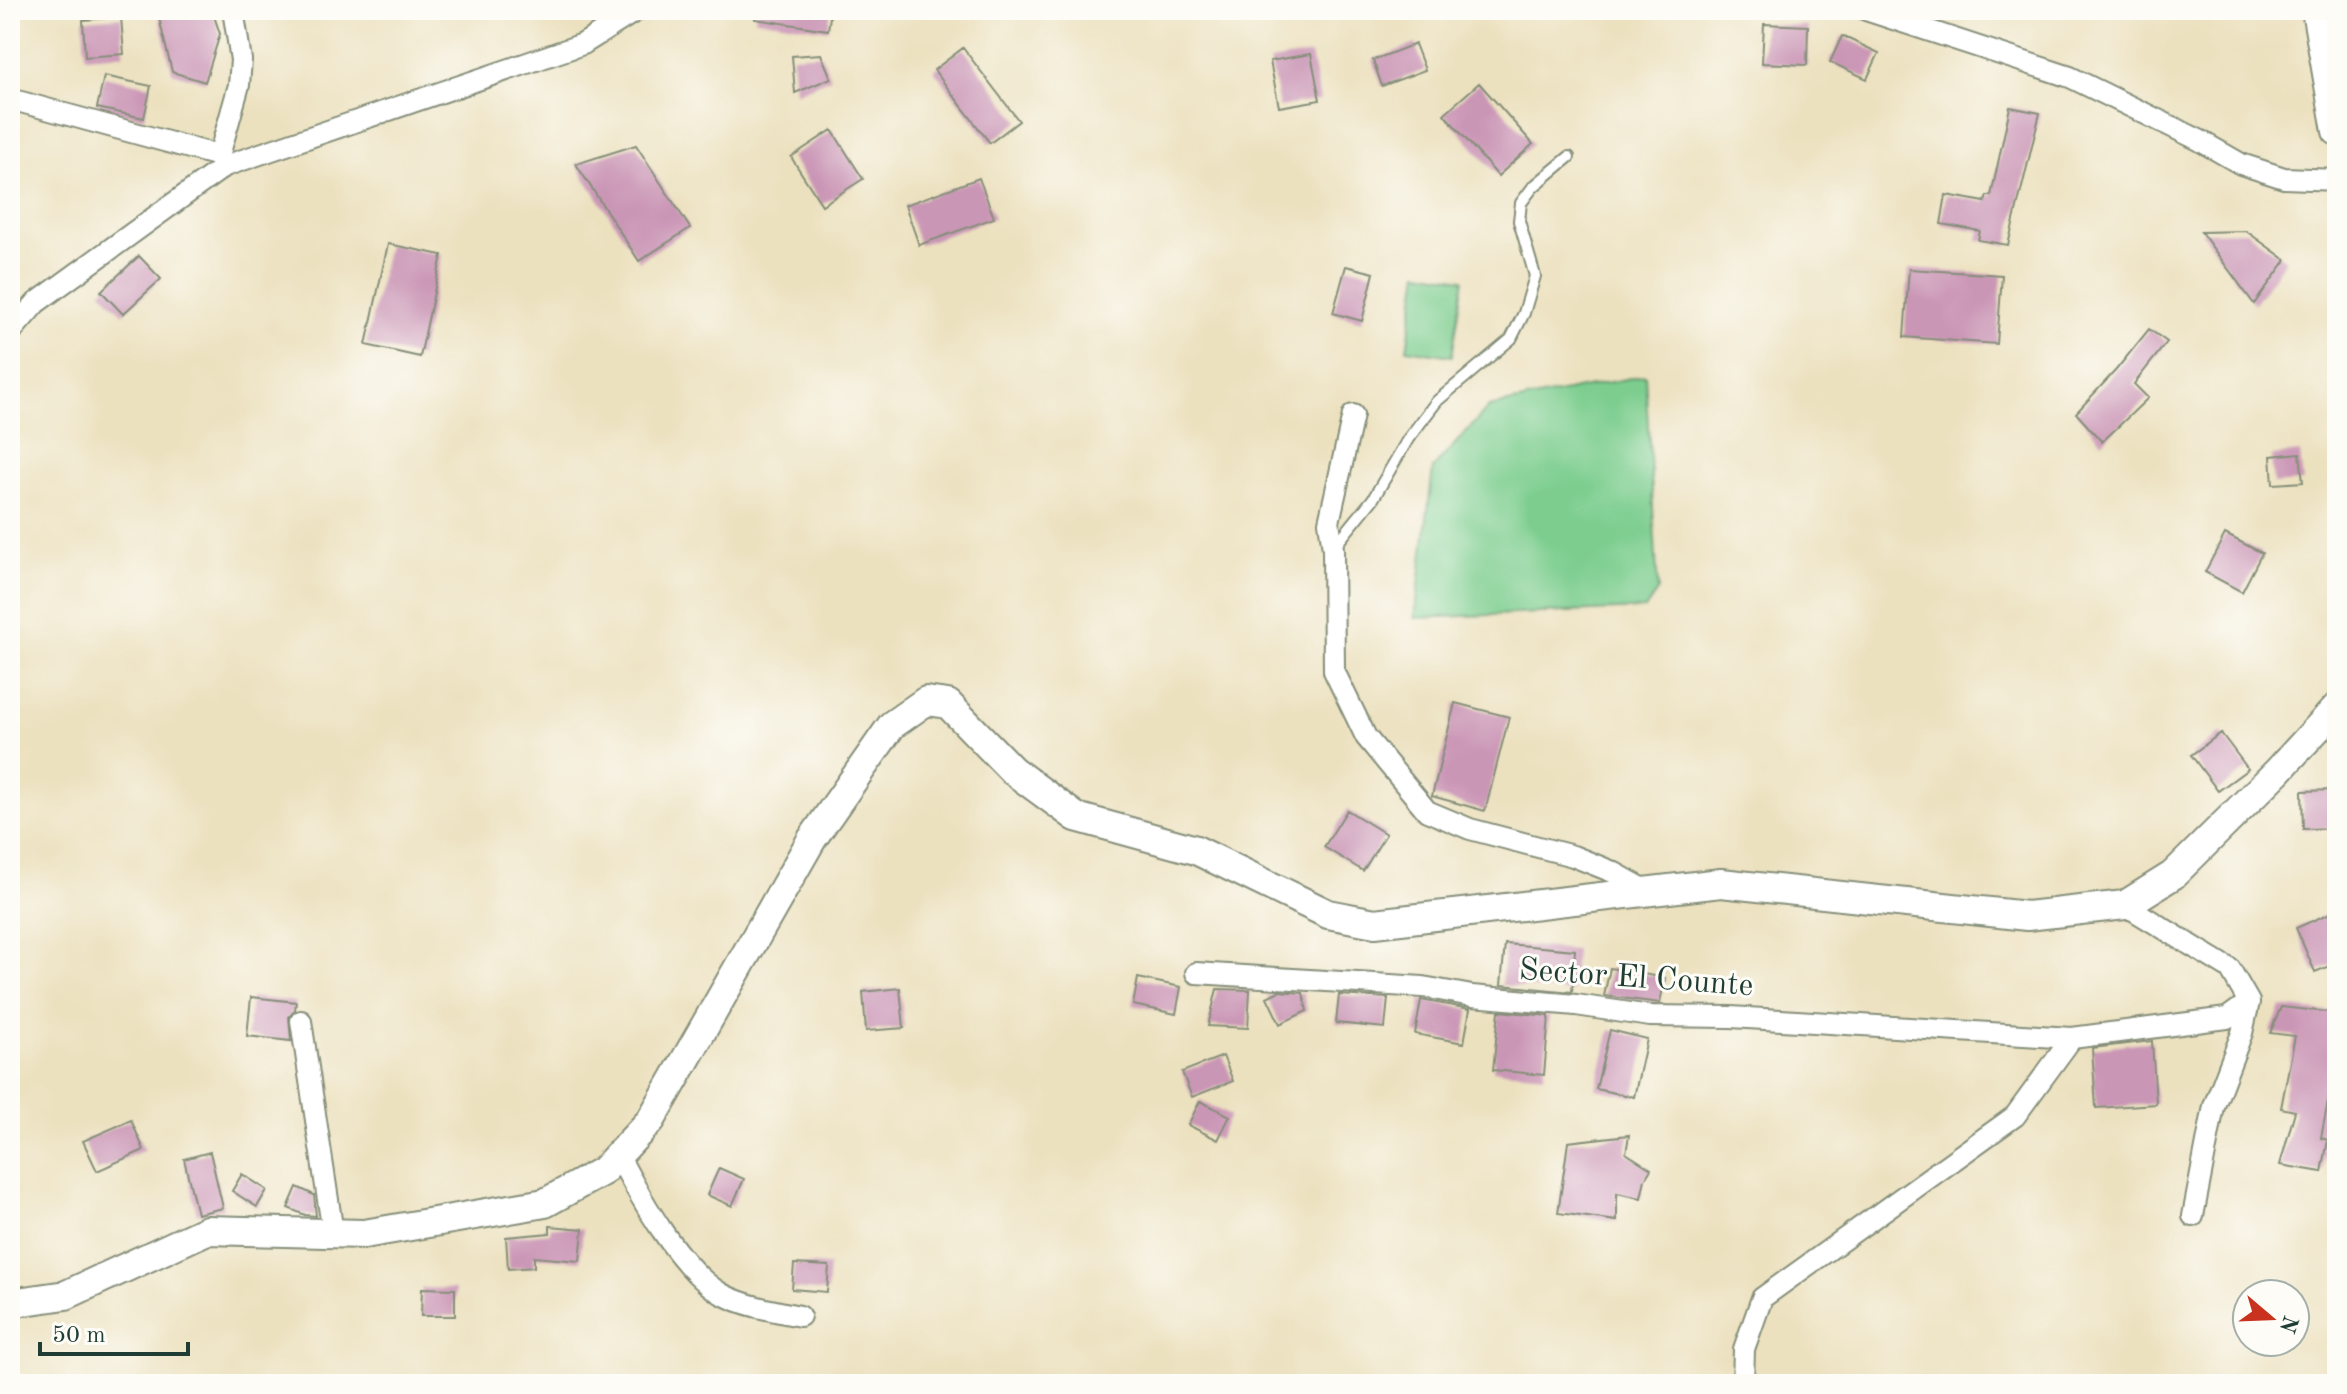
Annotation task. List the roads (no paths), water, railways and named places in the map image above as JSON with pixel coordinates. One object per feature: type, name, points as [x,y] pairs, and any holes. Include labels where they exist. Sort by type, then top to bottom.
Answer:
[{"type":"street","points":[[222,161],[239,85],[241,60],[233,10]]},
{"type":"street","points":[[10,333],[36,303],[222,161],[583,44],[637,10]]},
{"type":"street","points":[[1866,10],[2070,77],[2241,164],[2284,178],[2337,180]]},
{"type":"street","points":[[2316,10],[2337,131]]},
{"type":"street","points":[[10,99],[222,161]]},
{"type":"street","points":[[1353,415],[1329,522],[1333,549],[1334,671],[1366,737],[1427,811],[1470,829],[1573,856],[1613,872],[1649,892]]},
{"type":"street","points":[[10,1303],[66,1295],[207,1230],[364,1234],[545,1203],[603,1171],[651,1120],[812,839],[892,725],[926,701],[948,704],[1012,770],[1076,817],[1196,850],[1328,914],[1375,923],[1721,883],[2027,916],[2125,905],[2173,875],[2278,771],[2337,707]]},
{"type":"street","points":[[2125,905],[2230,969],[2249,1002],[2242,1033],[2214,1106],[2193,1216]]},
{"type":"street","name":"Sector El Counte","points":[[1196,973],[1423,987],[1472,996],[1576,1005],[1650,1016],[1731,1017],[2072,1038],[2227,1018],[2249,1002]]},
{"type":"street","points":[[301,1021],[333,1233]]},
{"type":"street","points":[[1743,1384],[1744,1349],[1762,1298],[2015,1116],[2072,1038]]},
{"type":"street","points":[[618,1155],[637,1191],[666,1234],[707,1283],[723,1294],[759,1308],[800,1316]]},
{"type":"lane","points":[[1333,549],[1373,499],[1408,439],[1437,401],[1511,339],[1524,313],[1535,276],[1519,221],[1521,203],[1533,187],[1569,157]]}]
